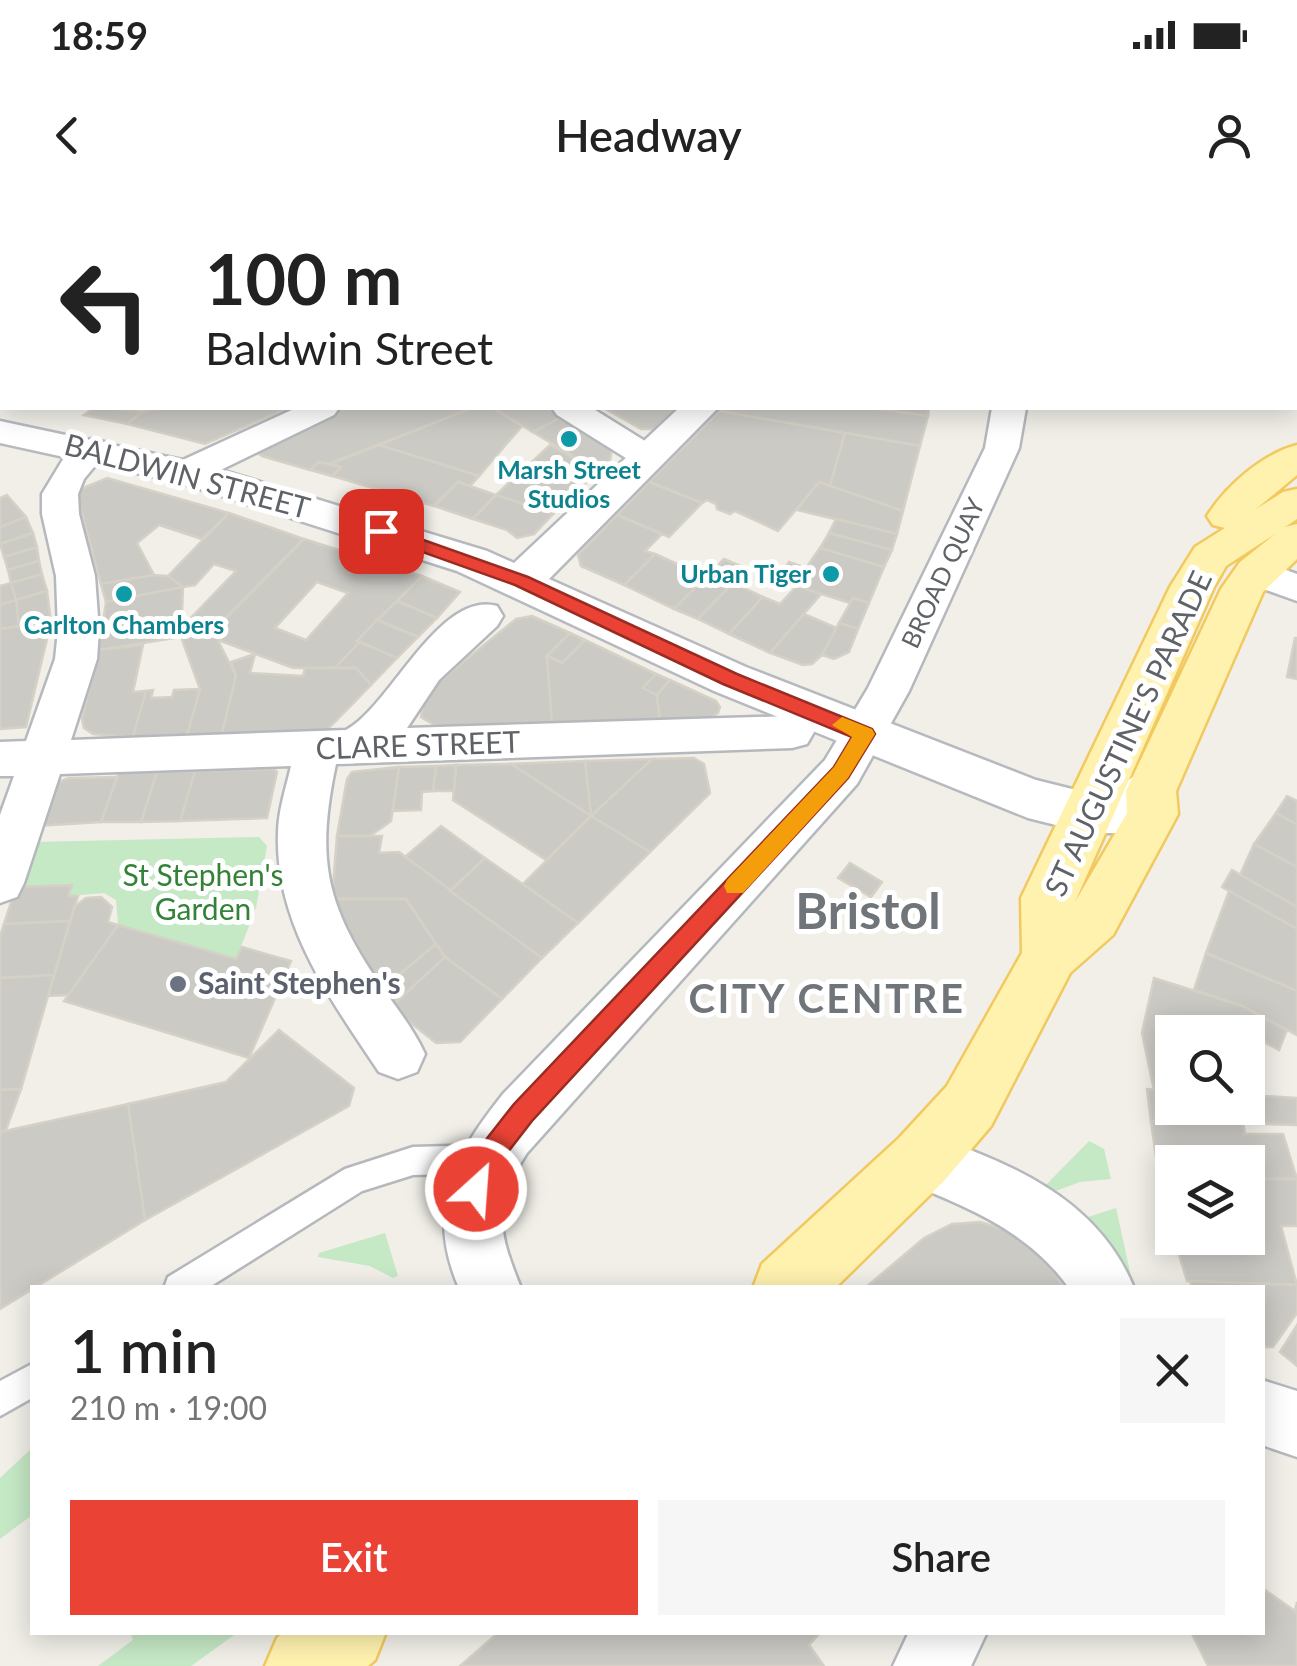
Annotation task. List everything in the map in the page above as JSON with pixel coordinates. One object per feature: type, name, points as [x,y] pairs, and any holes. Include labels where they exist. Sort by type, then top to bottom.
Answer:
[{"type":"main road","points":[[521,581],[698,410]]},
{"type":"main road","name":"BALDWIN STREET","points":[[0,432],[187,472],[351,521],[521,581],[730,679],[992,786],[1088,813],[1119,812],[1151,791]]},
{"type":"main road","points":[[1236,572],[1214,530],[1269,474],[1297,457]]},
{"type":"main road","name":"ST AUGUSTINE'S PARADE","points":[[789,1285],[922,1160],[969,1106],[1050,956],[1094,920],[1153,814],[1151,791],[1236,572],[1297,501]]},
{"type":"main road","name":"ST AUGUSTINE'S PARADE","points":[[1050,956],[1048,898],[1192,587],[1236,572],[1297,537]]},
{"type":"main road","points":[[304,1666],[344,1635]]},
{"type":"street","points":[[187,472],[318,410]]},
{"type":"street","points":[[573,410],[649,458]]},
{"type":"street","name":"BROAD QUAY","points":[[486,1160],[523,1112],[841,772],[865,734],[1002,448],[1009,410]]},
{"type":"street","points":[[0,882],[22,759],[76,659],[82,620],[76,576],[58,506],[68,474],[92,449]]},
{"type":"street","points":[[1236,572],[1297,588]]},
{"type":"street","points":[[398,1054],[324,944],[302,876],[301,831],[331,749],[367,743],[385,729],[422,671],[483,616]]},
{"type":"street","name":"CLARE STREET","points":[[22,759],[792,732]]},
{"type":"street","points":[[486,1160],[470,1218],[477,1263],[489,1285]]},
{"type":"street","points":[[922,1160],[996,1188],[1034,1208],[1093,1267],[1102,1285]]},
{"type":"street","points":[[1265,1413],[1297,1424]]},
{"type":"street","points":[[930,1666],[950,1635]]},
{"type":"lane","points":[[184,1285],[355,1179],[413,1161],[486,1160]]},
{"type":"lane","points":[[0,1400],[30,1381]]},
{"type":"green space","name":"St Stephen's Garden","points":[[259,837],[267,846],[256,908],[236,959],[118,925],[116,900],[104,893],[68,896],[71,885],[16,887],[34,842]]},
{"type":"green space","points":[[1089,1141],[1104,1149],[1111,1179],[1080,1182],[1053,1192],[1045,1186]]},
{"type":"green space","points":[[1116,1208],[1132,1281],[1127,1281],[1082,1219]]},
{"type":"green space","points":[[385,1233],[398,1276],[393,1278],[370,1266],[318,1257],[319,1253]]},
{"type":"green space","points":[[30,1450],[30,1516],[0,1539],[0,1478]]},
{"type":"green space","points":[[131,1635],[234,1635],[191,1666],[98,1666],[133,1640]]},
{"type":"building","points":[[90,410],[142,412],[127,424],[84,415]]},
{"type":"building","points":[[283,410],[205,444],[127,424],[142,412]]},
{"type":"building","points":[[334,410],[467,410],[329,464],[319,462],[310,470],[262,456],[253,449]]},
{"type":"building","points":[[467,410],[496,410],[522,426],[479,476],[379,445]]},
{"type":"building","points":[[496,410],[550,410],[562,417],[533,432]]},
{"type":"building","points":[[608,410],[675,410],[655,429],[641,429]]},
{"type":"building","points":[[886,410],[928,416],[920,446],[719,411]]},
{"type":"building","points":[[886,410],[929,410],[928,416]]},
{"type":"building","points":[[719,411],[845,433],[830,486],[819,482],[778,531],[735,511],[730,514],[717,509],[716,504],[707,500],[702,503],[649,482]]},
{"type":"building","name":"Marsh Street Studios","points":[[562,417],[612,449],[610,460],[598,471],[533,432]]},
{"type":"building","points":[[845,433],[920,446],[903,511],[830,486]]},
{"type":"building","points":[[379,445],[479,476],[470,486],[458,482],[434,506],[332,476],[341,467],[329,464]]},
{"type":"building","points":[[550,445],[598,471],[553,514],[496,495]]},
{"type":"building","points":[[319,462],[341,467],[332,476],[310,470]]},
{"type":"building","points":[[107,478],[229,513],[202,539],[159,525],[137,543],[154,575],[101,584],[76,491]]},
{"type":"building","points":[[458,482],[496,495],[473,519],[434,506]]},
{"type":"building","points":[[649,482],[702,503],[669,537],[617,515]]},
{"type":"building","points":[[819,482],[903,511],[897,534],[797,510]]},
{"type":"building","points":[[7,495],[26,517],[0,527],[0,498]]},
{"type":"building","points":[[496,495],[553,514],[534,534],[517,538],[507,530],[473,519]]},
{"type":"building","points":[[229,513],[304,539],[213,631],[181,637],[182,627],[236,571],[214,564],[195,585],[183,587],[168,576]]},
{"type":"building","points":[[617,515],[662,534],[645,551],[655,554],[624,585],[581,566],[578,555]]},
{"type":"building","points":[[26,517],[33,533],[0,544],[0,527]]},
{"type":"building","points":[[836,519],[897,534],[892,550],[829,533]]},
{"type":"building","points":[[33,533],[37,547],[4,557],[0,544]]},
{"type":"building","points":[[829,533],[892,550],[884,567],[820,548]]},
{"type":"building","points":[[304,539],[422,576],[335,668],[293,668],[218,640],[213,631]],"holes":[[[317,582],[348,593],[306,640],[275,628]]]},
{"type":"building","points":[[37,547],[39,561],[8,570],[4,557]]},
{"type":"building","name":"Urban Tiger","points":[[820,548],[884,567],[869,603],[853,598],[850,603],[777,580],[789,562],[806,568]]},
{"type":"building","points":[[655,554],[706,577],[674,609],[624,585]]},
{"type":"building","points":[[724,559],[747,569],[698,619],[674,609]]},
{"type":"building","points":[[39,561],[42,574],[11,583],[8,570]]},
{"type":"building","points":[[42,574],[47,591],[16,600],[11,583]]},
{"type":"building","name":"Carlton Chambers","points":[[168,576],[183,587],[106,602],[101,584]]},
{"type":"building","points":[[422,576],[460,592],[437,618],[397,601]]},
{"type":"building","points":[[11,583],[16,600],[0,605],[0,586]]},
{"type":"building","points":[[733,583],[763,597],[729,634],[698,619]]},
{"type":"building","points":[[797,586],[821,594],[770,653],[729,634],[763,597],[780,604]]},
{"type":"building","points":[[183,587],[181,637],[99,650],[106,602]]},
{"type":"building","points":[[47,591],[51,622],[19,626],[16,600]]},
{"type":"building","points":[[853,598],[869,603],[858,629],[839,623]]},
{"type":"building","points":[[16,600],[19,626],[0,629],[0,605]]},
{"type":"building","points":[[397,601],[437,618],[418,637],[377,620]]},
{"type":"building","points":[[804,614],[837,628],[822,655],[812,664],[803,665],[770,653]]},
{"type":"building","points":[[532,616],[570,633],[547,656],[552,723],[438,727],[421,717],[425,693],[516,619]]},
{"type":"building","points":[[377,620],[418,637],[397,658],[357,641]]},
{"type":"building","points":[[51,622],[26,727],[0,729],[0,629]]},
{"type":"building","points":[[839,623],[858,629],[849,652],[834,659],[822,655]]},
{"type":"building","points":[[213,631],[236,676],[222,734],[187,735],[200,689],[181,637]]},
{"type":"building","points":[[570,633],[585,640],[562,663],[547,656]]},
{"type":"building","points":[[1297,638],[1297,679],[1287,677]]},
{"type":"building","points":[[585,640],[656,674],[643,688],[657,695],[660,720],[552,723],[547,656],[562,663]]},
{"type":"building","points":[[360,642],[397,658],[371,685],[356,668],[335,668]]},
{"type":"building","points":[[143,645],[133,692],[146,691],[133,737],[93,734],[84,728],[82,719],[99,650]]},
{"type":"building","points":[[255,654],[250,673],[303,676],[305,668],[356,668],[371,685],[326,731],[222,734],[236,676],[231,662]]},
{"type":"building","points":[[656,674],[670,680],[657,695],[643,688]]},
{"type":"building","points":[[670,680],[716,701],[718,713],[708,719],[660,720],[657,695]]},
{"type":"building","points":[[200,689],[187,735],[133,737],[146,691],[153,690],[151,698],[172,697],[174,690]]},
{"type":"building","points":[[694,758],[704,764],[710,793],[650,852],[591,816],[652,759]]},
{"type":"building","points":[[652,759],[591,816],[585,761]]},
{"type":"building","points":[[585,761],[591,816],[511,764]]},
{"type":"building","points":[[511,764],[591,816],[546,860],[453,800],[456,765]]},
{"type":"building","points":[[456,765],[454,791],[433,791],[436,766]]},
{"type":"building","points":[[436,766],[433,791],[422,792],[421,810],[393,811],[399,767]]},
{"type":"building","points":[[399,767],[391,821],[370,836],[337,836],[347,779],[352,772]]},
{"type":"building","points":[[195,771],[277,772],[267,818],[180,821]]},
{"type":"building","points":[[195,771],[180,821],[141,822],[157,772]]},
{"type":"building","points":[[119,772],[157,772],[141,822],[101,822]]},
{"type":"building","points":[[117,777],[101,822],[33,826],[56,783],[69,778]]},
{"type":"building","points":[[1287,796],[1297,801],[1297,825],[1276,813]]},
{"type":"building","points":[[1276,813],[1297,825],[1297,867],[1254,844]]},
{"type":"building","points":[[591,816],[650,852],[578,923],[523,884]]},
{"type":"building","points":[[441,826],[485,858],[450,891],[405,857]]},
{"type":"building","points":[[337,836],[382,836],[379,853],[399,852],[542,958],[502,999],[445,957],[406,899],[332,899]]},
{"type":"building","points":[[1254,844],[1297,867],[1297,907],[1240,875]]},
{"type":"building","points":[[485,858],[578,923],[542,958],[450,891]]},
{"type":"building","points":[[850,863],[882,882],[871,897],[838,878]]},
{"type":"building","points":[[1232,870],[1297,907],[1297,929],[1222,887]]},
{"type":"building","points":[[72,885],[68,896],[78,896],[70,921],[4,924],[16,887]]},
{"type":"building","points":[[1229,891],[1297,929],[1297,991],[1206,953]]},
{"type":"building","points":[[101,897],[112,907],[108,922],[118,925],[69,995],[48,996],[75,906],[86,898]]},
{"type":"building","points":[[332,899],[406,899],[436,944],[382,989]]},
{"type":"building","points":[[70,921],[54,975],[0,978],[0,936],[4,924]]},
{"type":"building","name":"Saint Stephen's","points":[[118,925],[236,959],[242,947],[291,961],[249,1058],[64,1001]]},
{"type":"building","points":[[436,944],[445,957],[391,1007],[382,989]]},
{"type":"building","points":[[1206,953],[1297,991],[1297,1035],[1265,1015],[1194,990]]},
{"type":"building","points":[[445,957],[502,999],[460,1042],[436,1043],[391,1007]]},
{"type":"building","points":[[54,975],[21,1089],[0,1090],[0,978]]},
{"type":"building","points":[[1154,978],[1259,1015],[1155,1015],[1155,1090],[1142,1033]]},
{"type":"building","points":[[1265,1018],[1287,1030],[1279,1050],[1265,1042]]},
{"type":"building","points":[[279,1030],[354,1088],[349,1106],[145,1220],[128,1104],[226,1082]]},
{"type":"building","points":[[21,1089],[6,1130],[0,1132],[0,1090]]},
{"type":"building","points":[[1147,1089],[1155,1090],[1155,1121],[1151,1121]]},
{"type":"building","points":[[1265,1096],[1297,1098],[1297,1125],[1265,1124]]},
{"type":"building","points":[[128,1104],[145,1220],[39,1285],[30,1285],[30,1291],[0,1309],[0,1132]]},
{"type":"building","points":[[1151,1121],[1155,1125],[1244,1125],[1245,1134],[1283,1134],[1297,1179],[1265,1179],[1265,1145],[1155,1145],[1155,1150]]},
{"type":"building","points":[[1265,1179],[1297,1179],[1297,1226],[1281,1226],[1297,1285],[1187,1281],[1179,1255],[1265,1255]]},
{"type":"building","points":[[980,1222],[1010,1231],[1041,1254],[1062,1285],[869,1285],[924,1238],[952,1224]]},
{"type":"building","points":[[1190,1281],[1297,1285],[1297,1313],[1273,1347],[1265,1347],[1265,1285],[1191,1285]]},
{"type":"building","points":[[1297,1325],[1297,1366],[1280,1352]]},
{"type":"building","points":[[1265,1590],[1295,1611],[1297,1602],[1297,1666],[1208,1666],[1192,1635],[1265,1635]]},
{"type":"building","points":[[496,1635],[818,1635],[809,1645],[824,1666],[460,1666]]},
{"type":"slow traffic","points":[[735,886],[841,772],[865,734],[842,725]]},
{"type":"place","name":"Marsh Street Studios","points":[[569,439]]},
{"type":"place","name":"Urban Tiger","points":[[831,574]]},
{"type":"place","name":"Carlton Chambers","points":[[124,594]]},
{"type":"place","name":"Saint Stephen's","points":[[178,984]]},
{"type":"district","name":"Bristol","points":[[868,911]]},
{"type":"district","name":"CITY CENTRE","points":[[827,999]]},
{"type":"route","points":[[381,531],[521,581],[730,679],[865,734],[841,772],[523,1112],[486,1160],[476,1189]]}]
